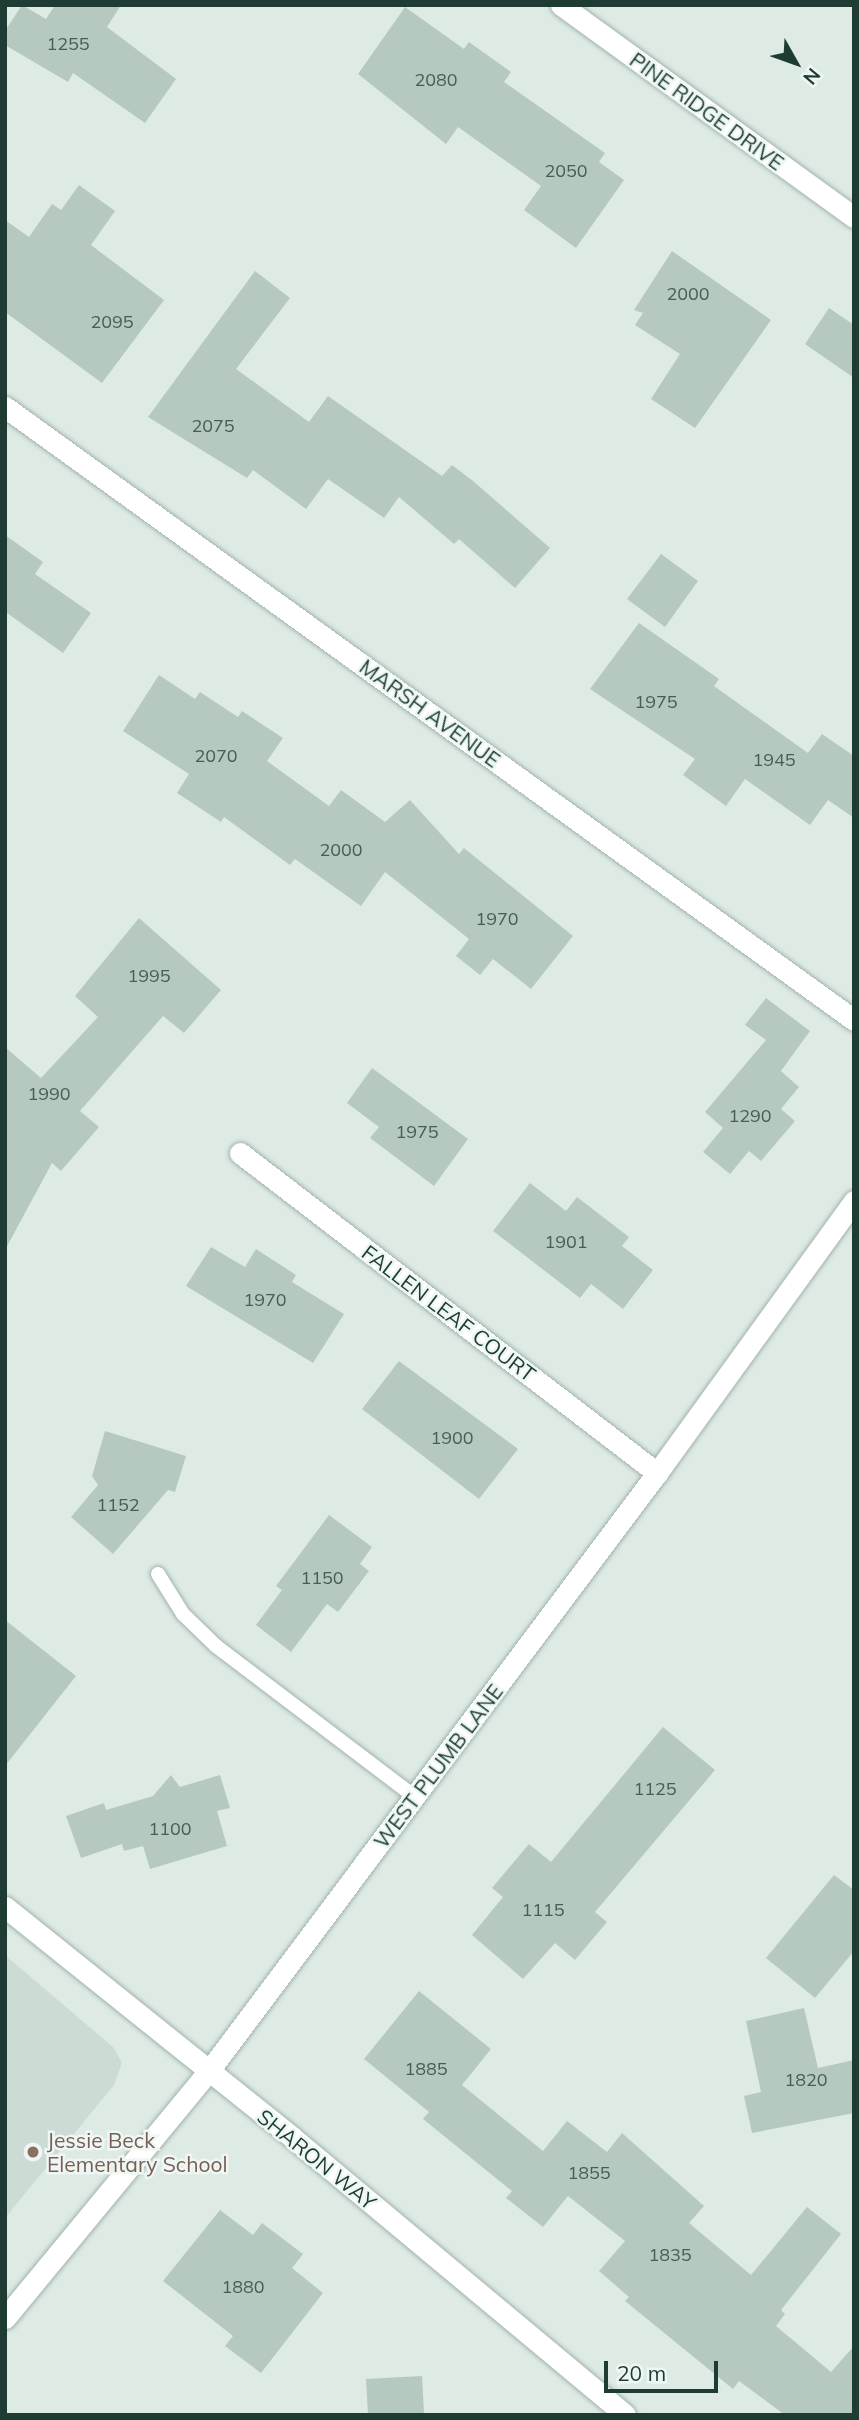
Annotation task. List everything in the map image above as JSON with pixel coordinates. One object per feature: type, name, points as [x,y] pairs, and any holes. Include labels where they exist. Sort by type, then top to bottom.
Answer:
[{"type":"street","name":"PINE RIDGE DRIVE","points":[[561,5],[854,218]]},
{"type":"street","name":"MARSH AVENUE","points":[[5,407],[854,1020]]},
{"type":"street","name":"FALLEN LEAF COURT","points":[[240,1153],[657,1473]]},
{"type":"street","name":"WEST PLUMB LANE","points":[[5,2318],[208,2072],[657,1473],[854,1201]]},
{"type":"street","name":"SHARON WAY","points":[[5,1907],[625,2415]]},
{"type":"lane","points":[[158,1574],[183,1614],[216,1646],[415,1797]]},
{"type":"shaded area","name":"Jessie Beck Elementary School","points":[[5,1955],[114,2048],[122,2063],[114,2085],[5,2218]]},
{"type":"building","points":[[22,5],[46,19],[55,5],[121,5],[107,27],[176,79],[145,123],[73,73],[68,82],[5,45],[5,31]]},
{"type":"building","points":[[405,7],[464,49],[469,42],[511,72],[504,82],[605,153],[599,162],[624,180],[576,248],[524,210],[541,186],[458,127],[446,144],[358,74]]},
{"type":"building","points":[[79,185],[115,211],[91,245],[164,300],[102,383],[5,312],[5,220],[29,237],[52,204],[61,210]]},
{"type":"building","points":[[672,251],[771,320],[695,428],[651,399],[680,354],[635,325],[643,313],[634,310]]},
{"type":"building","points":[[255,271],[290,298],[236,369],[309,422],[328,396],[442,476],[452,465],[473,481],[550,548],[515,588],[459,539],[454,544],[399,497],[384,518],[328,479],[306,509],[253,470],[247,478],[148,417]]},
{"type":"building","points":[[829,308],[854,325],[854,378],[805,344]]},
{"type":"building","points":[[5,535],[43,562],[35,574],[91,613],[63,653],[7,613],[5,616]]},
{"type":"building","points":[[661,554],[698,581],[665,627],[627,599]]},
{"type":"building","points":[[639,623],[719,679],[714,686],[808,753],[822,734],[854,756],[854,818],[828,800],[810,825],[745,779],[726,806],[683,775],[695,759],[590,689]]},
{"type":"building","points":[[159,675],[195,699],[200,692],[238,717],[242,711],[283,738],[267,761],[329,806],[341,790],[385,822],[410,800],[459,854],[464,848],[573,936],[531,989],[493,959],[480,975],[456,956],[469,939],[385,872],[361,906],[295,859],[290,865],[224,817],[221,822],[177,793],[189,774],[123,731]]},
{"type":"building","points":[[139,918],[221,990],[184,1033],[163,1016],[80,1111],[99,1127],[61,1171],[52,1163],[5,1250],[5,1047],[41,1078],[98,1017],[75,996]]},
{"type":"building","points":[[766,998],[810,1031],[781,1071],[799,1087],[781,1109],[795,1121],[761,1161],[749,1151],[730,1174],[703,1152],[723,1128],[705,1112],[766,1040],[745,1025]]},
{"type":"building","points":[[372,1068],[468,1139],[434,1186],[370,1138],[379,1127],[347,1103]]},
{"type":"building","points":[[530,1183],[566,1211],[577,1197],[629,1237],[622,1246],[653,1270],[623,1309],[591,1284],[580,1298],[493,1231]]},
{"type":"building","points":[[211,1247],[245,1267],[256,1249],[296,1275],[292,1282],[344,1314],[313,1363],[186,1286]]},
{"type":"building","points":[[399,1361],[518,1449],[479,1499],[362,1409]]},
{"type":"building","points":[[105,1431],[186,1456],[175,1492],[168,1490],[113,1554],[71,1517],[98,1485],[92,1476]]},
{"type":"building","points":[[329,1515],[372,1547],[360,1564],[369,1571],[338,1612],[327,1604],[291,1652],[256,1625],[282,1590],[276,1586]]},
{"type":"building","points":[[5,1620],[76,1676],[5,1766]]},
{"type":"building","points":[[663,1727],[715,1770],[595,1912],[607,1922],[575,1960],[555,1943],[523,1979],[472,1935],[503,1897],[492,1888],[529,1844],[551,1862]]},
{"type":"building","points":[[171,1775],[180,1787],[220,1775],[230,1808],[217,1811],[227,1846],[150,1869],[143,1846],[124,1851],[122,1844],[81,1858],[66,1816],[104,1803],[106,1810],[153,1796]]},
{"type":"building","points":[[834,1875],[854,1890],[854,1951],[815,1998],[766,1958]]},
{"type":"building","points":[[419,1991],[491,2049],[462,2085],[543,2151],[567,2121],[607,2152],[622,2133],[704,2206],[689,2223],[751,2275],[807,2207],[841,2234],[781,2310],[785,2314],[776,2326],[831,2372],[854,2346],[854,2415],[785,2415],[739,2381],[733,2389],[625,2301],[629,2297],[599,2271],[625,2241],[568,2196],[543,2227],[506,2198],[512,2191],[423,2119],[429,2112],[364,2059]]},
{"type":"building","points":[[804,2008],[818,2068],[854,2060],[854,2113],[752,2133],[744,2096],[761,2092],[746,2021]]},
{"type":"building","points":[[220,2210],[253,2235],[262,2223],[303,2254],[292,2268],[323,2293],[261,2373],[225,2346],[233,2336],[163,2281]]},
{"type":"building","points":[[422,2376],[424,2413],[368,2415],[366,2379]]},
{"type":"place","name":"Jessie Beck Elementary School","points":[[33,2152]]}]
